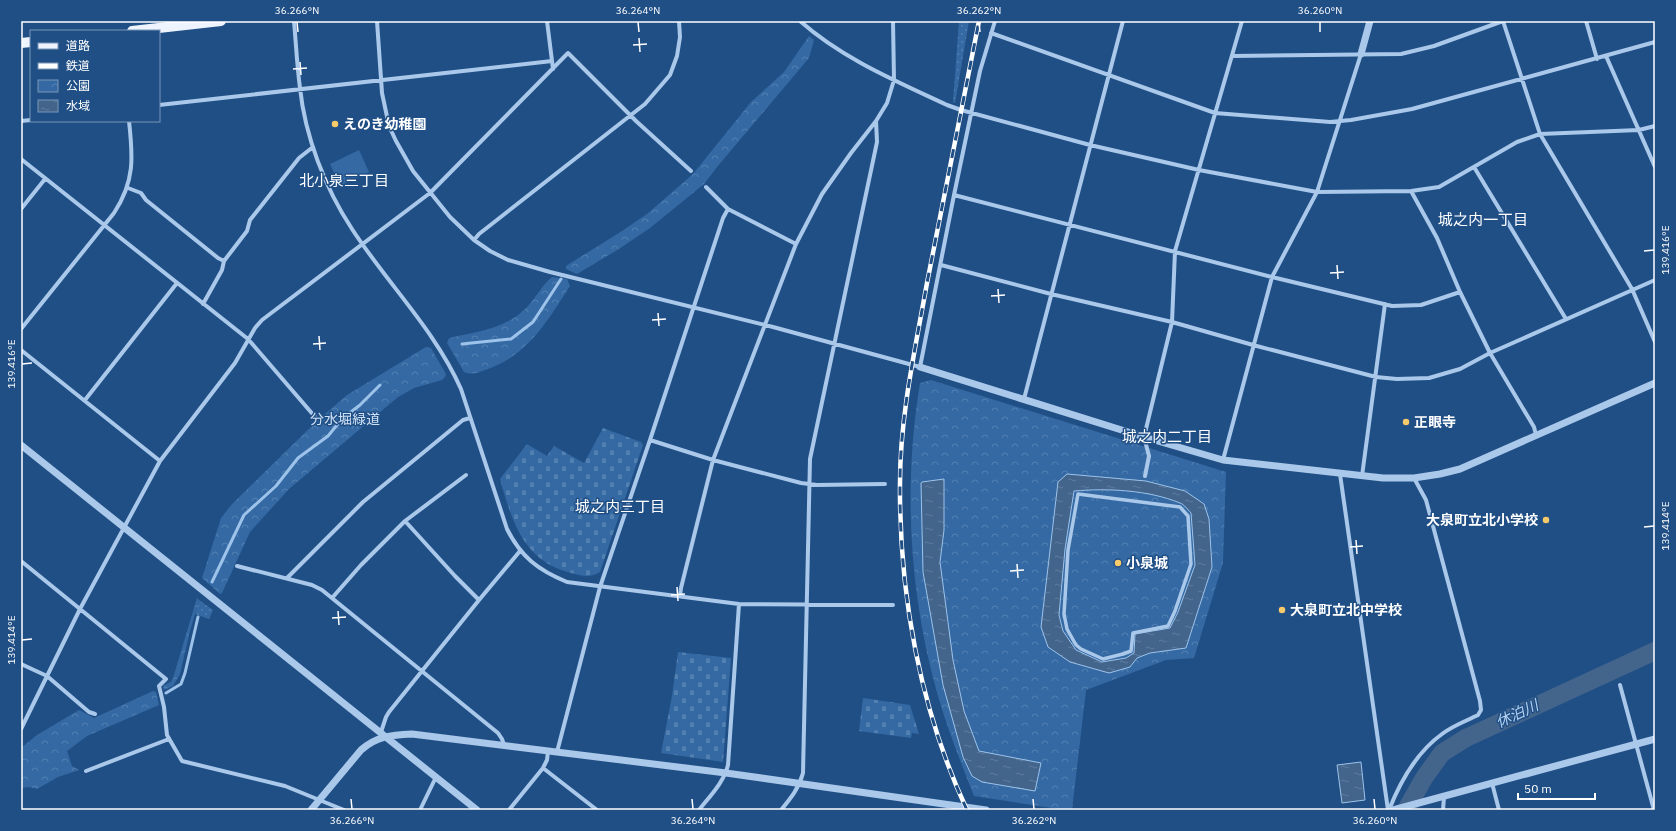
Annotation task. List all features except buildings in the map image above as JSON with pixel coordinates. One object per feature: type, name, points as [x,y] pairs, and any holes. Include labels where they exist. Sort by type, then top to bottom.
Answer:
[{"type":"main road","points":[[141,30],[221,21]]},
{"type":"street","points":[[294,21],[300,89],[313,147],[331,192],[347,222],[362,244],[433,338],[457,380],[507,528],[520,551],[530,562],[567,582],[739,604],[806,606],[813,604],[893,605]]},
{"type":"street","points":[[378,21],[380,80],[385,110],[394,136],[404,157],[430,193],[450,217],[474,240],[490,251],[508,260],[525,265],[765,325],[920,367],[1223,460],[1340,474],[1383,478],[1414,478],[1460,469],[1655,383]]},
{"type":"street","points":[[547,21],[553,69]]},
{"type":"street","points":[[474,240],[479,234],[645,104],[670,75],[678,56],[680,37],[679,21]]},
{"type":"street","points":[[800,21],[819,37],[852,59],[947,105],[1090,145],[1199,170],[1317,192],[1411,191],[1439,187],[1517,142],[1540,134],[1639,130],[1655,126]]},
{"type":"street","points":[[680,596],[713,460],[796,244],[822,194],[876,121],[887,103],[894,80],[893,21]]},
{"type":"street","points":[[920,367],[980,71],[995,21]]},
{"type":"street","points":[[1024,399],[1123,21]]},
{"type":"street","points":[[1145,476],[1149,456],[1144,437],[1172,322],[1175,251],[1242,21]]},
{"type":"street","points":[[1223,460],[1272,277],[1317,192],[1370,21]]},
{"type":"street","points":[[1232,56],[1402,54],[1434,46],[1503,21],[1540,134],[1632,289],[1655,342]]},
{"type":"street","points":[[1586,21],[1598,59]]},
{"type":"street","points":[[991,33],[1215,113],[1330,122],[1339,122],[1412,109],[1522,80],[1655,42]]},
{"type":"street","points":[[21,729],[80,609],[160,461],[235,363],[248,339],[262,320],[430,193],[568,53],[691,171]]},
{"type":"street","points":[[1606,56],[1655,167]]},
{"type":"street","points":[[160,105],[552,61]]},
{"type":"street","points":[[781,810],[795,793],[803,773],[809,485],[812,446],[836,344],[877,142],[876,121]]},
{"type":"street","points":[[21,329],[120,205],[128,188],[132,160],[129,122]]},
{"type":"street","points":[[203,304],[222,270],[224,261],[247,231],[250,220],[299,158],[313,147]]},
{"type":"street","points":[[21,159],[248,339],[316,418]]},
{"type":"street","points":[[1474,167],[1566,319]]},
{"type":"street","points":[[21,210],[45,179]]},
{"type":"street","points":[[706,187],[728,209],[796,244]]},
{"type":"street","points":[[128,188],[141,193],[146,200],[218,258],[224,261]]},
{"type":"street","points":[[1411,191],[1437,238],[1460,292],[1490,353],[1534,427],[1536,435]]},
{"type":"street","points":[[954,195],[1070,226],[1392,306],[1421,305],[1460,292]]},
{"type":"street","points":[[557,752],[600,587],[723,218],[728,209]]},
{"type":"street","points":[[941,265],[1051,294],[1172,322],[1253,346],[1376,378],[1397,379],[1429,378],[1460,369],[1490,353],[1655,280]]},
{"type":"street","points":[[85,400],[177,283]]},
{"type":"street","points":[[1362,476],[1385,304]]},
{"type":"street","points":[[21,350],[160,461]]},
{"type":"street","points":[[287,578],[330,533],[376,490],[463,420],[470,418]]},
{"type":"street","points":[[650,440],[713,460],[809,485],[885,484]]},
{"type":"street","points":[[21,445],[478,810]]},
{"type":"street","points":[[1340,474],[1388,810]]},
{"type":"street","points":[[332,598],[361,565],[405,521],[466,475]]},
{"type":"street","points":[[1388,810],[1398,790],[1428,744],[1443,733],[1478,715],[1481,710],[1480,701],[1426,500],[1414,478]]},
{"type":"street","points":[[1078,494],[1141,501],[1180,507],[1188,516],[1191,564],[1175,611],[1168,626],[1133,633],[1131,651],[1103,659],[1076,645],[1067,629],[1064,614],[1068,550],[1078,494]]},
{"type":"street","points":[[405,521],[479,600]]},
{"type":"street","points":[[383,734],[386,717],[520,551]]},
{"type":"street","points":[[21,561],[166,679],[159,686],[159,690],[164,703],[169,739],[184,762],[285,786],[344,810]]},
{"type":"street","points":[[236,566],[312,585],[332,598],[498,733],[504,745]]},
{"type":"street","points":[[699,810],[719,785],[726,773],[729,759],[739,604]]},
{"type":"street","points":[[21,664],[46,676],[89,712],[95,714]]},
{"type":"street","points":[[1620,685],[1654,810]]},
{"type":"street","points":[[311,810],[361,750],[383,734],[412,734],[504,745],[726,773],[800,783],[950,807],[986,810]]},
{"type":"street","points":[[86,771],[169,739]]},
{"type":"street","points":[[1396,809],[1655,739]]},
{"type":"street","points":[[509,810],[543,768],[547,760],[548,751]]},
{"type":"street","points":[[543,768],[597,810]]},
{"type":"street","points":[[420,810],[436,777]]},
{"type":"street","points":[[1492,783],[1499,810]]},
{"type":"street","points":[[1443,810],[1444,797]]},
{"type":"green space","points":[[959,21],[969,21],[955,103],[953,102]]},
{"type":"green space","points":[[809,36],[814,40],[809,58],[704,184],[650,228],[619,249],[577,274],[566,269],[566,266],[647,214],[693,174],[751,102],[784,72]]},
{"type":"green space","points":[[359,150],[369,172],[340,186],[330,164]]},
{"type":"green space","points":[[552,277],[567,279],[570,286],[545,324],[526,346],[502,363],[488,369],[470,374],[464,372],[447,343],[449,338],[479,332],[508,322],[524,310]]},
{"type":"green space","name":"分水堀緑道","points":[[426,347],[431,348],[446,374],[445,377],[442,380],[414,388],[398,397],[289,489],[250,532],[222,593],[220,594],[202,578],[221,518],[232,504],[318,420],[347,395]]},
{"type":"green space","points":[[931,380],[1226,472],[1223,563],[1194,658],[1166,660],[1086,690],[1072,810],[974,796],[946,721],[928,658],[915,580],[912,540],[912,461],[915,422],[920,383]]},
{"type":"green space","points":[[603,428],[641,442],[643,445],[600,572],[590,576],[582,576],[555,567],[541,559],[531,549],[515,524],[509,510],[500,479],[527,444],[547,456],[554,446],[584,463]]},
{"type":"green space","points":[[197,598],[199,600],[180,674],[173,686],[164,690],[163,686],[172,681]]},
{"type":"green space","points":[[199,600],[213,610],[209,619],[195,614]]},
{"type":"green space","points":[[678,652],[731,658],[723,762],[661,753],[672,696]]},
{"type":"green space","points":[[153,691],[156,692],[159,705],[87,736],[67,751],[72,766],[79,770],[58,777],[37,789],[29,787],[21,788],[21,748],[37,735],[79,710],[94,718]]},
{"type":"green space","points":[[863,698],[910,705],[919,734],[912,733],[911,738],[859,731]]},
{"type":"water","points":[[1067,474],[1146,481],[1185,491],[1204,504],[1209,519],[1212,567],[1186,648],[1150,653],[1137,658],[1130,667],[1109,673],[1070,662],[1048,647],[1041,627],[1058,482]],"holes":[[[1114,490],[1155,495],[1181,504],[1191,513],[1195,565],[1178,612],[1170,628],[1135,634],[1134,653],[1126,658],[1102,662],[1076,650],[1063,631],[1059,615],[1065,549],[1074,491]]]},
{"type":"water","points":[[944,479],[944,530],[940,562],[953,660],[964,711],[979,751],[1041,763],[1035,791],[982,782],[972,776],[963,757],[943,685],[923,572],[921,483]]},
{"type":"water","points":[[1361,762],[1365,800],[1342,803],[1337,765]]},
{"type":"waterway","points":[[462,344],[511,339],[533,322],[561,279]]},
{"type":"waterway","points":[[212,582],[244,515],[276,486],[298,458],[328,436],[342,419],[360,405],[380,385]]},
{"type":"waterway","points":[[166,693],[181,684],[198,617]]},
{"type":"waterway","name":"休泊川","points":[[1406,810],[1424,778],[1442,753],[1466,738],[1655,651]]},
{"type":"railway","points":[[967,810],[951,772],[937,732],[925,692],[916,651],[908,609],[903,567],[900,483],[905,408],[913,358],[979,21]]},
{"type":"place","name":"えのき幼稚園","points":[[335,124]]},
{"type":"place","name":"正眼寺","points":[[1406,422]]},
{"type":"place","name":"大泉町立北小学校","points":[[1546,520]]},
{"type":"place","name":"小泉城","points":[[1118,563]]},
{"type":"place","name":"大泉町立北中学校","points":[[1282,610]]},
{"type":"district","name":"北小泉三丁目","points":[[344,181]]},
{"type":"district","name":"城之内一丁目","points":[[1483,220]]},
{"type":"district","name":"城之内二丁目","points":[[1167,437]]},
{"type":"district","name":"城之内三丁目","points":[[620,507]]}]
